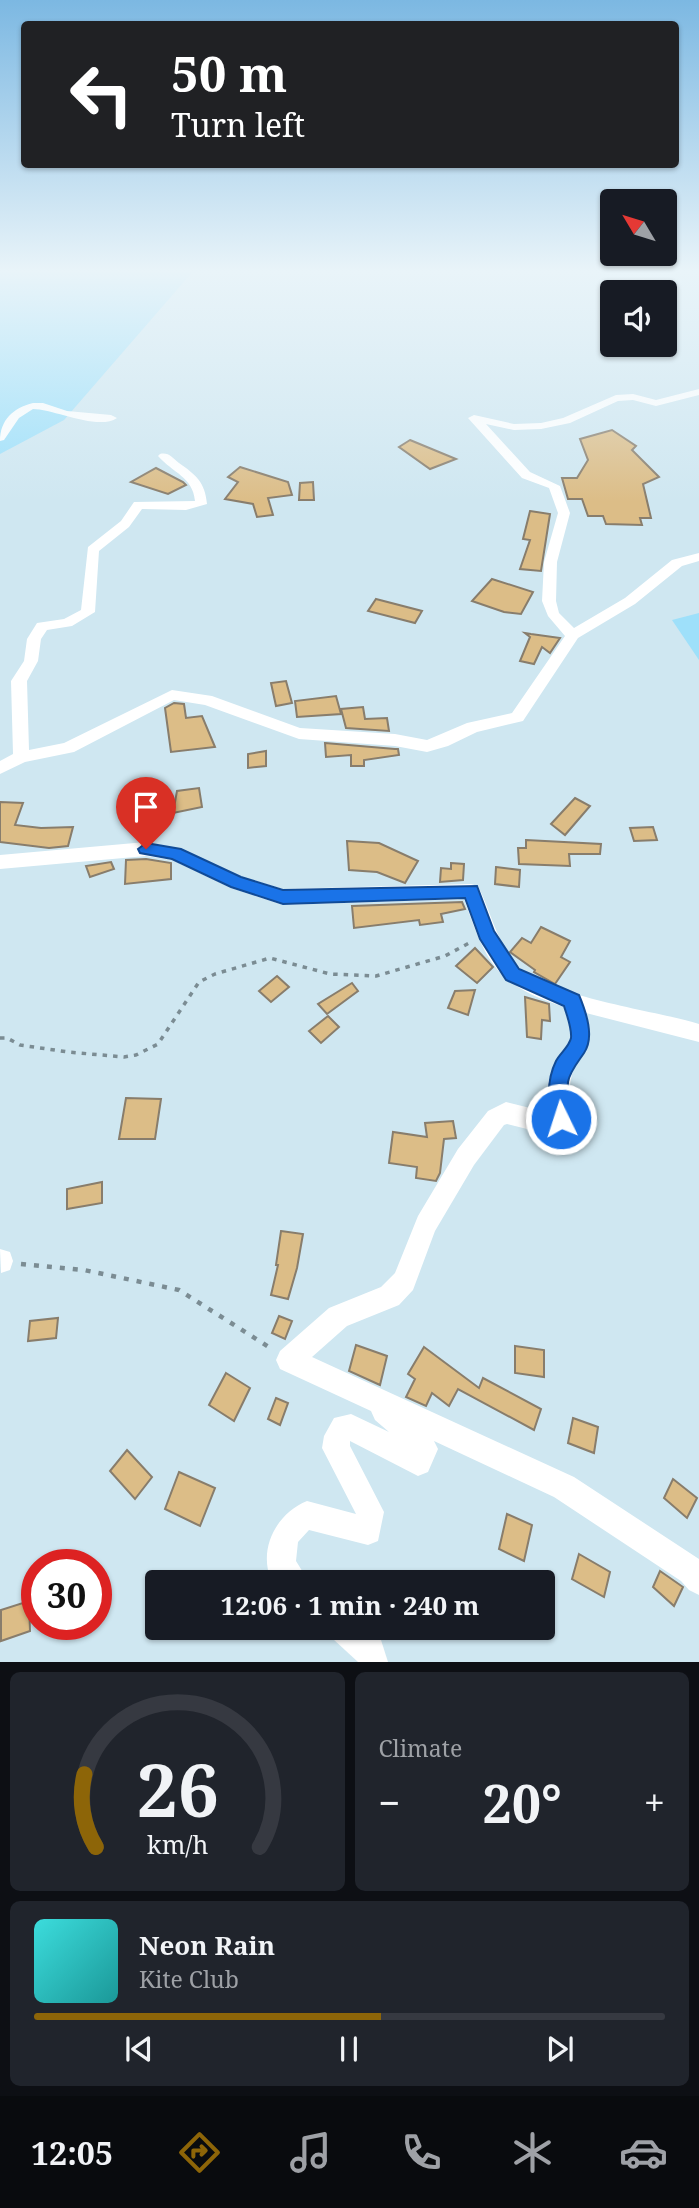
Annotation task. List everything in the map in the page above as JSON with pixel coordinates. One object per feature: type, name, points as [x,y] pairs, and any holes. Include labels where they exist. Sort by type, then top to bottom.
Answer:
[{"type":"street","points":[[573,635],[551,610],[547,589],[558,525],[564,513],[554,486],[526,475],[474,418],[514,427],[541,426],[566,421],[616,398],[633,397],[656,403],[699,391]]},
{"type":"street","points":[[0,438],[8,421],[24,409],[36,406],[43,406],[57,413],[111,418]]},
{"type":"street","points":[[21,758],[19,681],[31,661],[34,639],[42,626],[67,623],[88,612],[93,550],[125,524],[138,505],[161,503],[188,507],[201,504],[201,489],[192,475],[173,467],[164,456]]},
{"type":"street","points":[[0,768],[21,758],[68,748],[172,695],[206,700],[299,733],[395,740],[427,746],[442,742],[473,727],[517,717],[573,635],[630,601],[677,563],[699,556]]},
{"type":"street","points":[[0,862],[146,849],[175,853],[237,883],[283,897],[471,891],[486,934],[513,975],[572,1001],[699,1033]]},
{"type":"street","points":[[572,1001],[580,1033],[579,1045],[564,1066],[559,1082],[561,1119],[555,1125],[506,1113],[496,1118],[466,1157],[426,1224],[404,1281],[390,1296],[338,1317],[289,1360],[564,1488],[691,1571],[699,1580]]},
{"type":"street","points":[[281,1570],[281,1543],[293,1522],[307,1515],[368,1531],[370,1512],[336,1448],[337,1436],[343,1427],[351,1427],[418,1462],[423,1456],[424,1449],[411,1433],[362,1394]]},
{"type":"street","points":[[358,1640],[370,1651],[373,1662]]},
{"type":"path","points":[[0,1038],[7,1038],[20,1045],[68,1052],[124,1057],[136,1055],[158,1044],[200,982],[215,974],[270,958],[330,974],[355,972],[376,976],[445,956],[486,934]]},
{"type":"path","points":[[1,1261],[84,1270],[179,1290],[289,1360]]},
{"type":"shaded area","points":[[0,347],[128,347],[64,420],[0,454]]},
{"type":"shaded area","points":[[699,613],[699,660],[672,620]]},
{"type":"building","points":[[612,430],[636,446],[632,450],[659,477],[643,484],[651,518],[640,518],[642,525],[606,524],[603,516],[588,516],[582,499],[568,499],[562,478],[577,478],[588,460],[580,439]]},
{"type":"building","points":[[410,440],[456,459],[430,469],[399,447]]},
{"type":"building","points":[[240,467],[288,482],[292,495],[268,498],[273,515],[257,517],[253,504],[225,499],[238,482],[228,477]]},
{"type":"building","points":[[156,468],[186,485],[168,494],[131,482]]},
{"type":"building","points":[[313,482],[314,500],[299,500],[300,483]]},
{"type":"building","points":[[530,511],[550,514],[541,571],[520,569],[530,540],[523,539]]},
{"type":"building","points":[[492,579],[533,592],[521,614],[504,612],[472,601]]},
{"type":"building","points":[[376,599],[422,611],[415,623],[368,611]]},
{"type":"building","points":[[525,633],[560,638],[550,653],[542,647],[534,664],[520,661],[530,637]]},
{"type":"building","points":[[286,681],[292,703],[276,706],[271,683]]},
{"type":"building","points":[[336,696],[341,714],[297,717],[295,701]]},
{"type":"building","points":[[174,703],[184,704],[186,718],[202,716],[215,747],[171,752],[165,708]]},
{"type":"building","points":[[363,707],[365,719],[387,718],[389,731],[346,728],[341,709]]},
{"type":"building","points":[[325,743],[398,749],[399,755],[364,760],[364,766],[351,766],[351,755],[326,757]]},
{"type":"building","points":[[266,751],[266,766],[248,768],[248,754]]},
{"type":"building","points":[[199,788],[202,807],[173,813],[177,791]]},
{"type":"building","points":[[575,798],[590,806],[565,835],[551,824]]},
{"type":"building","points":[[0,802],[23,803],[15,825],[41,828],[73,827],[68,846],[49,848],[0,842]]},
{"type":"building","points":[[653,827],[657,840],[634,841],[630,828]]},
{"type":"building","points":[[526,840],[601,844],[600,854],[569,854],[570,866],[519,864],[518,848],[526,848]]},
{"type":"building","points":[[347,841],[379,843],[418,861],[405,883],[377,872],[349,870]]},
{"type":"building","points":[[146,859],[171,863],[171,879],[125,884],[126,860]]},
{"type":"building","points":[[111,862],[114,869],[90,877],[86,866]]},
{"type":"building","points":[[451,863],[464,864],[463,880],[440,882],[441,868],[451,869]]},
{"type":"building","points":[[496,867],[520,870],[519,887],[495,884]]},
{"type":"building","points":[[462,902],[465,909],[441,914],[443,922],[420,925],[419,920],[354,928],[352,906]]},
{"type":"building","points":[[541,927],[570,941],[561,957],[570,962],[555,984],[534,972],[535,970],[510,952],[522,938],[531,943]]},
{"type":"building","points":[[475,948],[493,967],[477,983],[456,966]]},
{"type":"building","points":[[277,976],[289,987],[271,1002],[259,991]]},
{"type":"building","points":[[352,983],[358,991],[327,1014],[318,1004]]},
{"type":"building","points":[[475,990],[468,1015],[448,1008],[455,991]]},
{"type":"building","points":[[525,997],[549,1004],[550,1021],[542,1020],[541,1039],[527,1037]]},
{"type":"building","points":[[328,1016],[339,1027],[321,1043],[309,1031]]},
{"type":"building","points":[[126,1098],[161,1099],[155,1139],[119,1139]]},
{"type":"building","points":[[453,1121],[456,1138],[444,1139],[440,1173],[436,1181],[416,1178],[417,1167],[389,1163],[393,1132],[427,1137],[425,1123]]},
{"type":"building","points":[[102,1182],[102,1203],[67,1209],[67,1189]]},
{"type":"building","points":[[281,1231],[303,1234],[288,1299],[271,1295],[278,1265]]},
{"type":"building","points":[[279,1316],[292,1321],[285,1339],[272,1333]]},
{"type":"building","points":[[58,1318],[56,1338],[28,1341],[30,1321]]},
{"type":"building","points":[[356,1345],[387,1356],[380,1385],[349,1371]]},
{"type":"building","points":[[515,1346],[544,1350],[544,1377],[515,1373]]},
{"type":"building","points":[[424,1347],[479,1388],[483,1378],[541,1409],[534,1430],[458,1389],[449,1406],[432,1393],[426,1406],[406,1397],[415,1379],[408,1374]]},
{"type":"building","points":[[226,1373],[250,1388],[234,1421],[209,1405]]},
{"type":"building","points":[[276,1398],[288,1403],[280,1425],[268,1419]]},
{"type":"building","points":[[573,1418],[598,1427],[594,1453],[568,1443]]},
{"type":"building","points":[[127,1450],[152,1477],[135,1499],[110,1471]]},
{"type":"building","points":[[179,1472],[215,1488],[200,1526],[165,1509]]},
{"type":"building","points":[[673,1479],[697,1498],[687,1518],[664,1498]]},
{"type":"building","points":[[507,1514],[532,1525],[524,1561],[499,1549]]},
{"type":"building","points":[[579,1554],[610,1572],[604,1597],[572,1579]]},
{"type":"building","points":[[660,1571],[683,1587],[674,1606],[653,1587]]},
{"type":"building","points":[[21,1604],[21,1634],[1,1641],[1,1610]]},
{"type":"route","points":[[146,849],[175,853],[237,883],[283,897],[471,891],[486,934],[513,975],[572,1001],[580,1033],[579,1045],[564,1066],[559,1082],[561,1119]]}]
